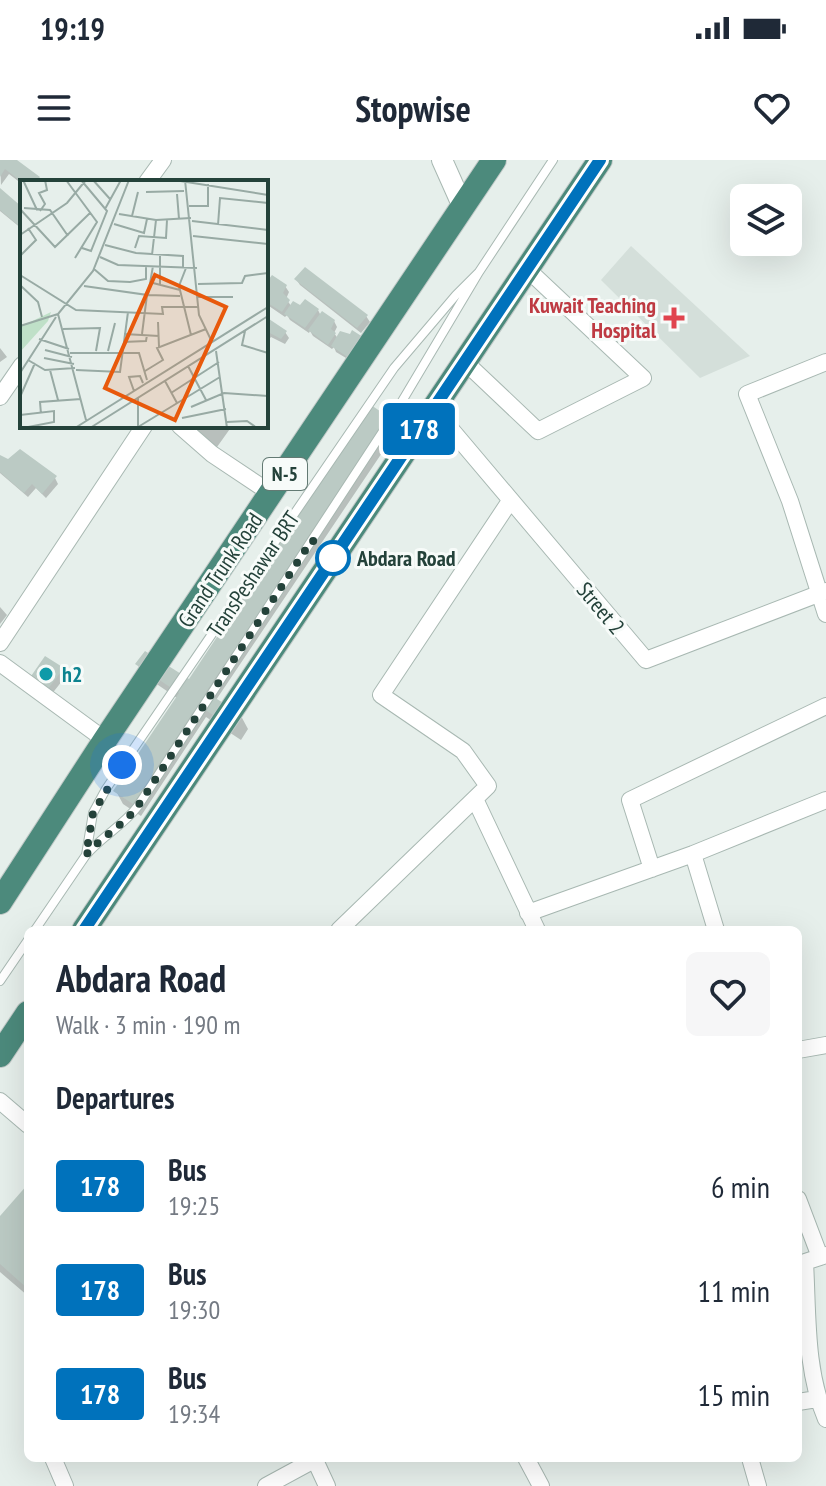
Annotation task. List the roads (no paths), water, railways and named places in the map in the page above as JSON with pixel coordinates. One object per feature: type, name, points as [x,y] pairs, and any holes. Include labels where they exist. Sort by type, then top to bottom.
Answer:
[{"type":"highway","name":"Grand Trunk Road","points":[[0,902],[494,160]]},
{"type":"highway","points":[[87,926],[600,160]]},
{"type":"highway","points":[[0,1055],[24,1019]]},
{"type":"street","points":[[148,180],[163,160]]},
{"type":"street","points":[[442,160],[463,207]]},
{"type":"street","points":[[464,361],[538,431],[643,378],[526,268]]},
{"type":"street","points":[[826,362],[747,394],[823,592],[826,614]]},
{"type":"street","points":[[0,397],[20,368]]},
{"type":"street","name":"Street 2","points":[[433,408],[646,660],[823,592]]},
{"type":"street","points":[[0,643],[143,428]]},
{"type":"street","points":[[182,428],[212,454],[272,494]]},
{"type":"street","points":[[343,926],[488,786],[463,751],[381,695],[510,501]]},
{"type":"street","points":[[0,663],[105,740]]},
{"type":"street","points":[[652,869],[630,800],[826,706]]},
{"type":"street","points":[[475,799],[535,926]]},
{"type":"street","points":[[528,913],[693,854],[826,800]]},
{"type":"street","points":[[693,854],[715,926]]},
{"type":"street","points":[[802,1049],[826,1045]]},
{"type":"street","points":[[0,1101],[24,1122]]},
{"type":"street","points":[[802,1216],[812,1259],[810,1357],[817,1399],[826,1419]]},
{"type":"street","points":[[802,1401],[817,1399]]},
{"type":"street","points":[[55,1462],[65,1486]]},
{"type":"street","points":[[266,1486],[309,1462]]},
{"type":"street","points":[[315,1462],[327,1486]]},
{"type":"street","points":[[528,1462],[541,1486]]},
{"type":"street","points":[[751,1462],[758,1486]]},
{"type":"lane","name":"TransPeshawar BRT","points":[[38,926],[95,844],[127,820],[138,806],[402,402],[479,272],[553,160]]},
{"type":"lane","name":"TransPeshawar BRT","points":[[86,855],[93,813],[106,789],[394,368],[479,272]]},
{"type":"lane","points":[[0,981],[24,946]]},
{"type":"place","name":"Kuwait Teaching Hospital","points":[[674,318]]},
{"type":"place","name":"Abdara Road","points":[[333,558]]},
{"type":"place","name":"h2","points":[[46,674]]}]
